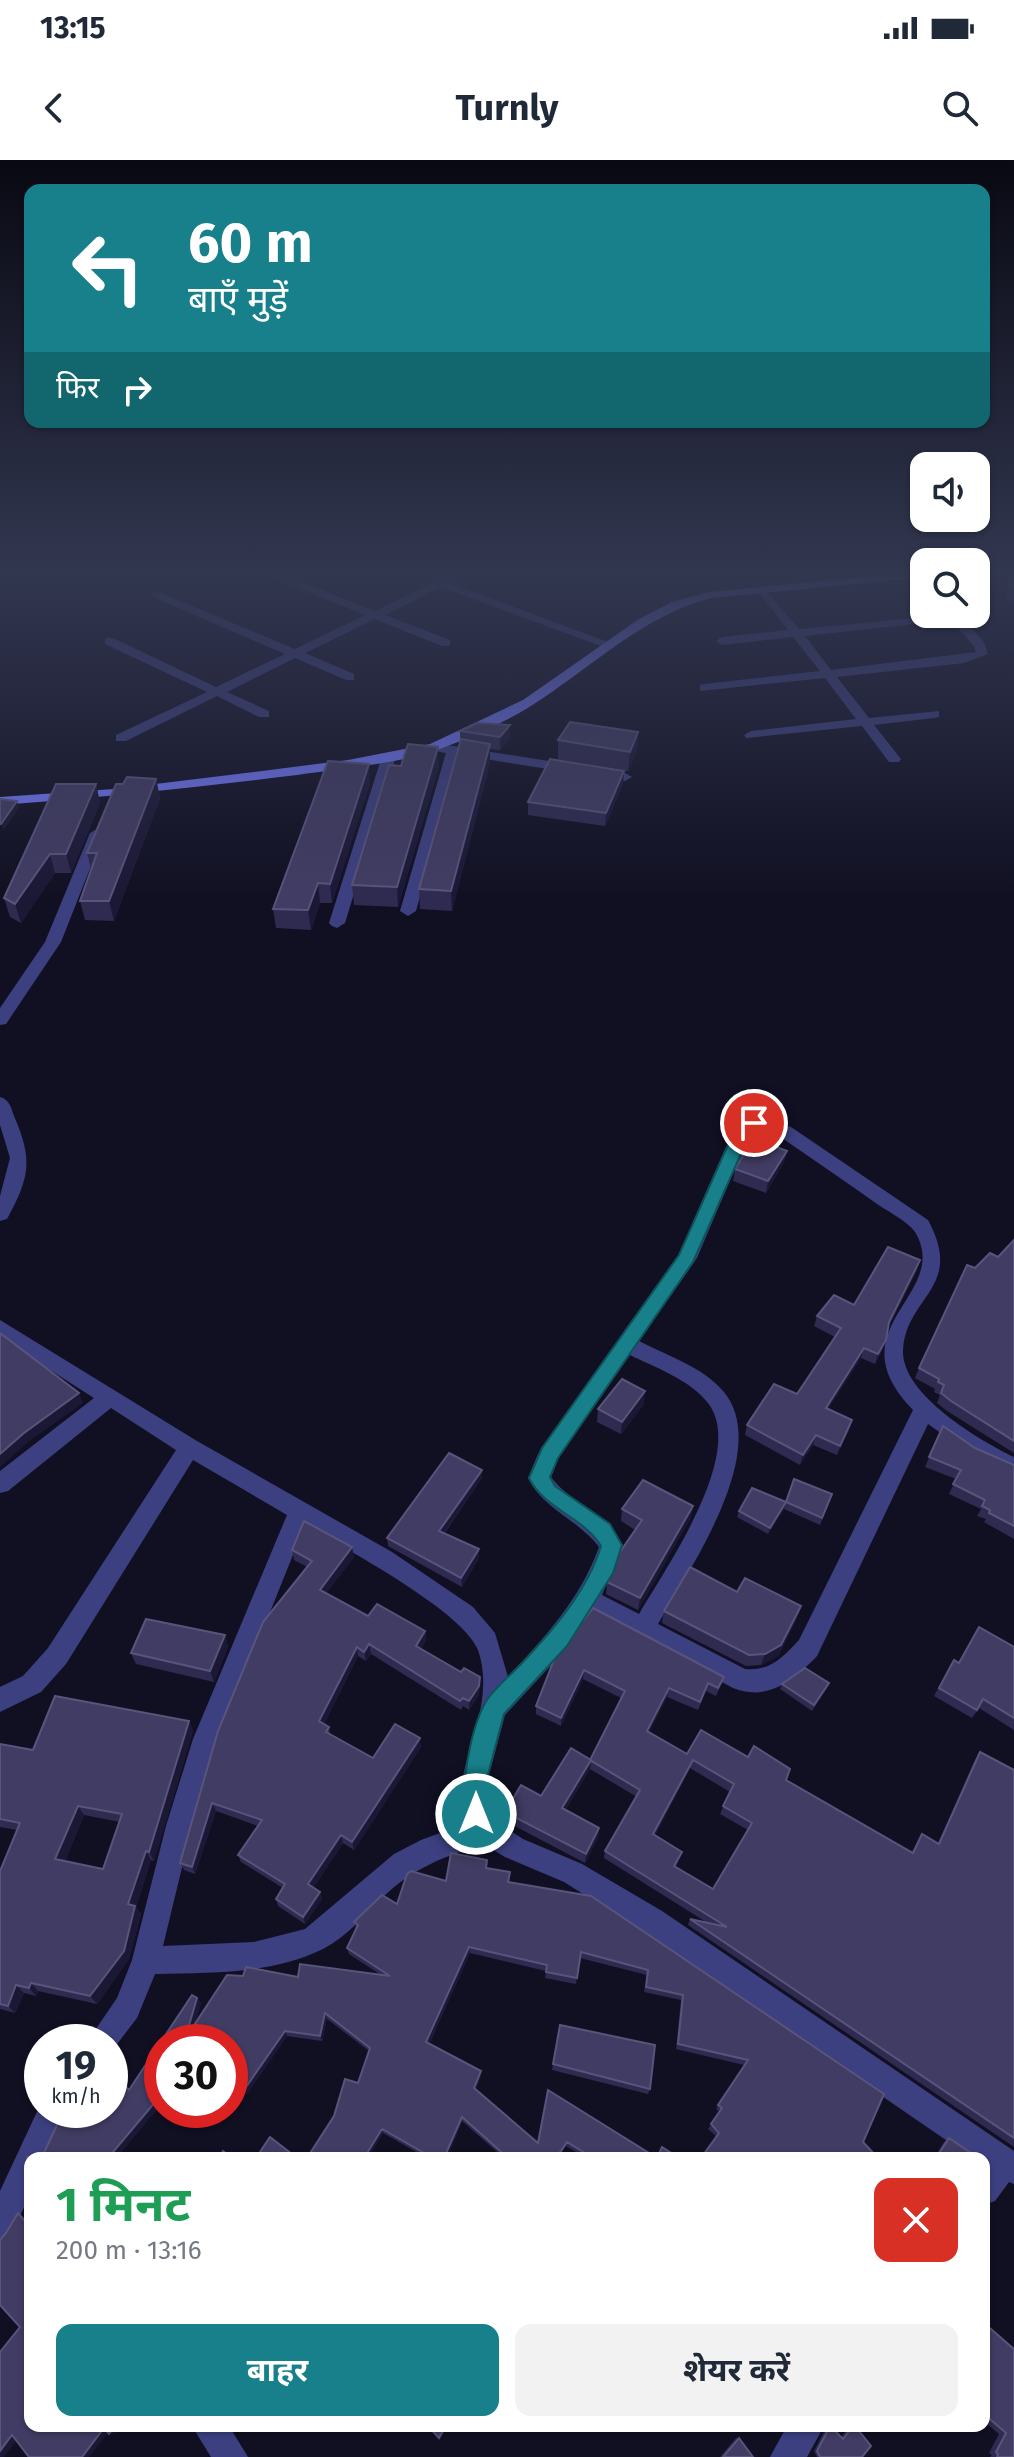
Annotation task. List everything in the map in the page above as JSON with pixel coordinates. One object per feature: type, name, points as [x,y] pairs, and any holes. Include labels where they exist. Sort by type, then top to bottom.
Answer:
[{"type":"street","points":[[198,683],[264,714]]},
{"type":"street","points":[[121,738],[234,683]]},
{"type":"street","points":[[0,801],[108,807],[434,747],[527,703],[555,683]]},
{"type":"street","points":[[704,688],[747,683]]},
{"type":"street","points":[[835,683],[894,759]]},
{"type":"street","points":[[751,735],[934,714]]},
{"type":"street","points":[[434,747],[625,777]]},
{"type":"street","points":[[408,911],[454,749]]},
{"type":"street","points":[[337,923],[389,756]]},
{"type":"street","points":[[0,1020],[53,942],[108,807]]},
{"type":"street","points":[[0,1103],[19,1145],[22,1164],[0,1214]]},
{"type":"street","points":[[494,1709],[560,1639],[605,1566],[611,1545],[602,1530],[548,1492],[539,1478],[549,1454],[687,1258],[745,1130],[754,1123],[771,1125],[921,1225],[932,1243],[933,1261],[927,1283],[893,1348],[893,1365],[925,1408],[970,1443],[1014,1467]]},
{"type":"street","points":[[0,1328],[189,1447],[384,1559],[465,1615],[487,1641],[496,1672],[494,1709],[473,1786],[476,1814],[488,1831],[514,1848],[573,1873],[652,1921],[989,2152]]},
{"type":"street","points":[[626,1344],[696,1382],[720,1401],[729,1423],[731,1449],[723,1482],[643,1629]]},
{"type":"street","points":[[0,1484],[110,1397]]},
{"type":"street","points":[[586,1599],[742,1680],[763,1683],[785,1672],[808,1648],[925,1408]]},
{"type":"street","points":[[0,1700],[32,1684],[57,1656],[189,1447]]},
{"type":"street","points":[[115,2024],[127,2008],[146,1960],[179,1826],[206,1739],[300,1510]]},
{"type":"street","points":[[146,1960],[291,1950],[319,1937],[380,1882],[416,1855],[452,1839],[488,1831]]},
{"type":"street","points":[[38,2152],[47,2128]]},
{"type":"street","points":[[990,2153],[1009,2166],[990,2184]]},
{"type":"street","points":[[0,2225],[23,2195]]},
{"type":"street","points":[[213,2432],[231,2457]]},
{"type":"street","points":[[787,2457],[803,2432]]},
{"type":"building","points":[[570,722],[638,732],[630,752],[558,740]]},
{"type":"building","points":[[478,723],[510,725],[500,737],[460,731]]},
{"type":"building","points":[[461,739],[490,744],[451,891],[419,889]]},
{"type":"building","points":[[408,744],[438,747],[397,887],[352,885],[389,765],[401,766]]},
{"type":"building","points":[[550,759],[624,771],[606,813],[528,802]]},
{"type":"building","points":[[328,761],[369,764],[330,884],[318,883],[308,910],[273,909]]},
{"type":"building","points":[[127,777],[156,779],[109,901],[80,901],[97,853],[87,853],[116,784],[123,784]]},
{"type":"building","points":[[56,784],[96,784],[66,854],[50,854],[15,904],[4,898]]},
{"type":"building","points":[[0,799],[17,801],[1,824],[0,824]]},
{"type":"building","points":[[753,1138],[787,1151],[768,1181],[735,1169]]},
{"type":"building","points":[[1014,1240],[1014,1441],[951,1401],[941,1393],[944,1385],[938,1382],[939,1379],[919,1368],[967,1265],[975,1268],[990,1253],[998,1257]]},
{"type":"building","points":[[888,1247],[920,1260],[889,1322],[886,1340],[878,1354],[864,1348],[826,1408],[852,1420],[840,1446],[816,1435],[803,1455],[747,1425],[774,1384],[797,1394],[841,1328],[817,1316],[834,1295],[854,1305]]},
{"type":"building","points":[[0,1333],[79,1393],[0,1454]]},
{"type":"building","points":[[622,1379],[645,1391],[622,1422],[598,1409]]},
{"type":"building","points":[[943,1426],[975,1448],[1014,1465],[1014,1526],[989,1513],[990,1510],[982,1506],[985,1500],[953,1484],[961,1470],[929,1457]]},
{"type":"building","points":[[449,1453],[482,1470],[439,1531],[479,1549],[461,1578],[387,1538]]},
{"type":"building","points":[[794,1479],[832,1494],[822,1518],[786,1502]]},
{"type":"building","points":[[643,1480],[693,1506],[640,1598],[607,1582],[618,1555],[642,1520],[622,1509]]},
{"type":"building","points":[[752,1488],[786,1502],[770,1528],[739,1511]]},
{"type":"building","points":[[304,1521],[352,1547],[320,1590],[368,1616],[377,1604],[425,1631],[416,1646],[461,1672],[464,1668],[480,1677],[479,1686],[469,1701],[463,1698],[460,1701],[369,1644],[364,1652],[357,1647],[319,1721],[329,1727],[326,1732],[373,1758],[395,1724],[420,1738],[352,1842],[341,1835],[308,1884],[320,1892],[303,1917],[276,1899],[285,1884],[238,1855],[262,1820],[212,1803],[192,1867],[180,1863],[218,1731],[263,1622],[312,1561],[292,1550]]},
{"type":"building","points":[[690,1567],[737,1592],[745,1578],[801,1606],[781,1645],[765,1654],[749,1655],[664,1611]]},
{"type":"building","points":[[593,1608],[724,1677],[718,1688],[708,1683],[700,1702],[669,1688],[647,1731],[687,1754],[701,1730],[748,1757],[754,1746],[790,1769],[786,1780],[913,1853],[922,1834],[939,1844],[980,1752],[1014,1770],[1014,2138],[690,1919],[727,1927],[605,1851],[640,1790],[590,1760],[625,1691],[584,1670],[561,1718],[536,1706],[555,1657]],"holes":[[[693,1760],[734,1784],[723,1806],[752,1823],[713,1889],[674,1866],[682,1852],[653,1834]]]},
{"type":"building","points":[[146,1619],[225,1635],[210,1671],[131,1653]]},
{"type":"building","points":[[979,1627],[1014,1647],[1014,1718],[983,1699],[977,1710],[939,1688],[954,1660],[959,1663]]},
{"type":"building","points":[[805,1668],[829,1683],[814,1705],[782,1684]]},
{"type":"building","points":[[55,1696],[189,1721],[149,1852],[146,1851],[128,1904],[135,1906],[124,1951],[90,1996],[31,1983],[29,1988],[16,1985],[8,2006],[0,2004],[0,1871],[20,1823],[0,1819],[0,1744],[33,1750]],"holes":[[[78,1806],[122,1814],[103,1869],[55,1859]]]},
{"type":"building","points":[[571,1748],[591,1760],[562,1808],[599,1828],[586,1854],[505,1812],[521,1785],[541,1796]]},
{"type":"building","points":[[451,1853],[487,1860],[486,1868],[510,1872],[508,1882],[591,1896],[884,2094],[863,2142],[872,2152],[705,2152],[719,2133],[711,2124],[722,2108],[718,2105],[748,2060],[678,2044],[683,1995],[646,1987],[648,1970],[581,1952],[577,1978],[546,1972],[547,1965],[469,1947],[426,2042],[481,2071],[474,2088],[538,2143],[548,2090],[647,2152],[583,2152],[567,2142],[560,2152],[501,2152],[462,2117],[447,2152],[422,2152],[382,2129],[368,2152],[311,2152],[334,2116],[345,2079],[358,2083],[370,2048],[325,2013],[320,2036],[285,2031],[248,2084],[248,2024],[195,2024],[227,1975],[243,1976],[246,1967],[298,1977],[300,1964],[390,1976],[347,1948],[358,1925],[354,1922],[382,1895],[397,1904],[407,1874],[411,1871],[446,1881]]},
{"type":"building","points":[[192,1995],[197,1998],[189,2024],[173,2024]]},
{"type":"building","points":[[560,2025],[655,2045],[650,2089],[553,2064]]},
{"type":"building","points":[[144,2067],[144,2115],[113,2152],[44,2152],[56,2128],[128,2128],[129,2090]]},
{"type":"building","points":[[270,2137],[289,2152],[260,2152]]},
{"type":"building","points":[[949,2138],[970,2152],[940,2152]]},
{"type":"building","points":[[18,2213],[24,2220],[24,2432],[101,2432],[82,2457],[29,2457],[12,2435],[0,2451],[0,2352],[20,2327],[0,2305],[0,2240]]},
{"type":"building","points":[[990,2328],[1014,2349],[1014,2457],[997,2457],[996,2452],[1006,2433],[990,2419]]},
{"type":"building","points":[[827,2432],[836,2432],[843,2439],[848,2432],[860,2432],[871,2446],[862,2457],[820,2457],[817,2451]]},
{"type":"building","points":[[739,2438],[753,2457],[723,2457]]},
{"type":"route","points":[[476,1814],[473,1786],[494,1709],[560,1639],[605,1566],[611,1545],[602,1530],[548,1492],[539,1478],[549,1454],[687,1258],[735,1147],[745,1130],[754,1123]]}]
